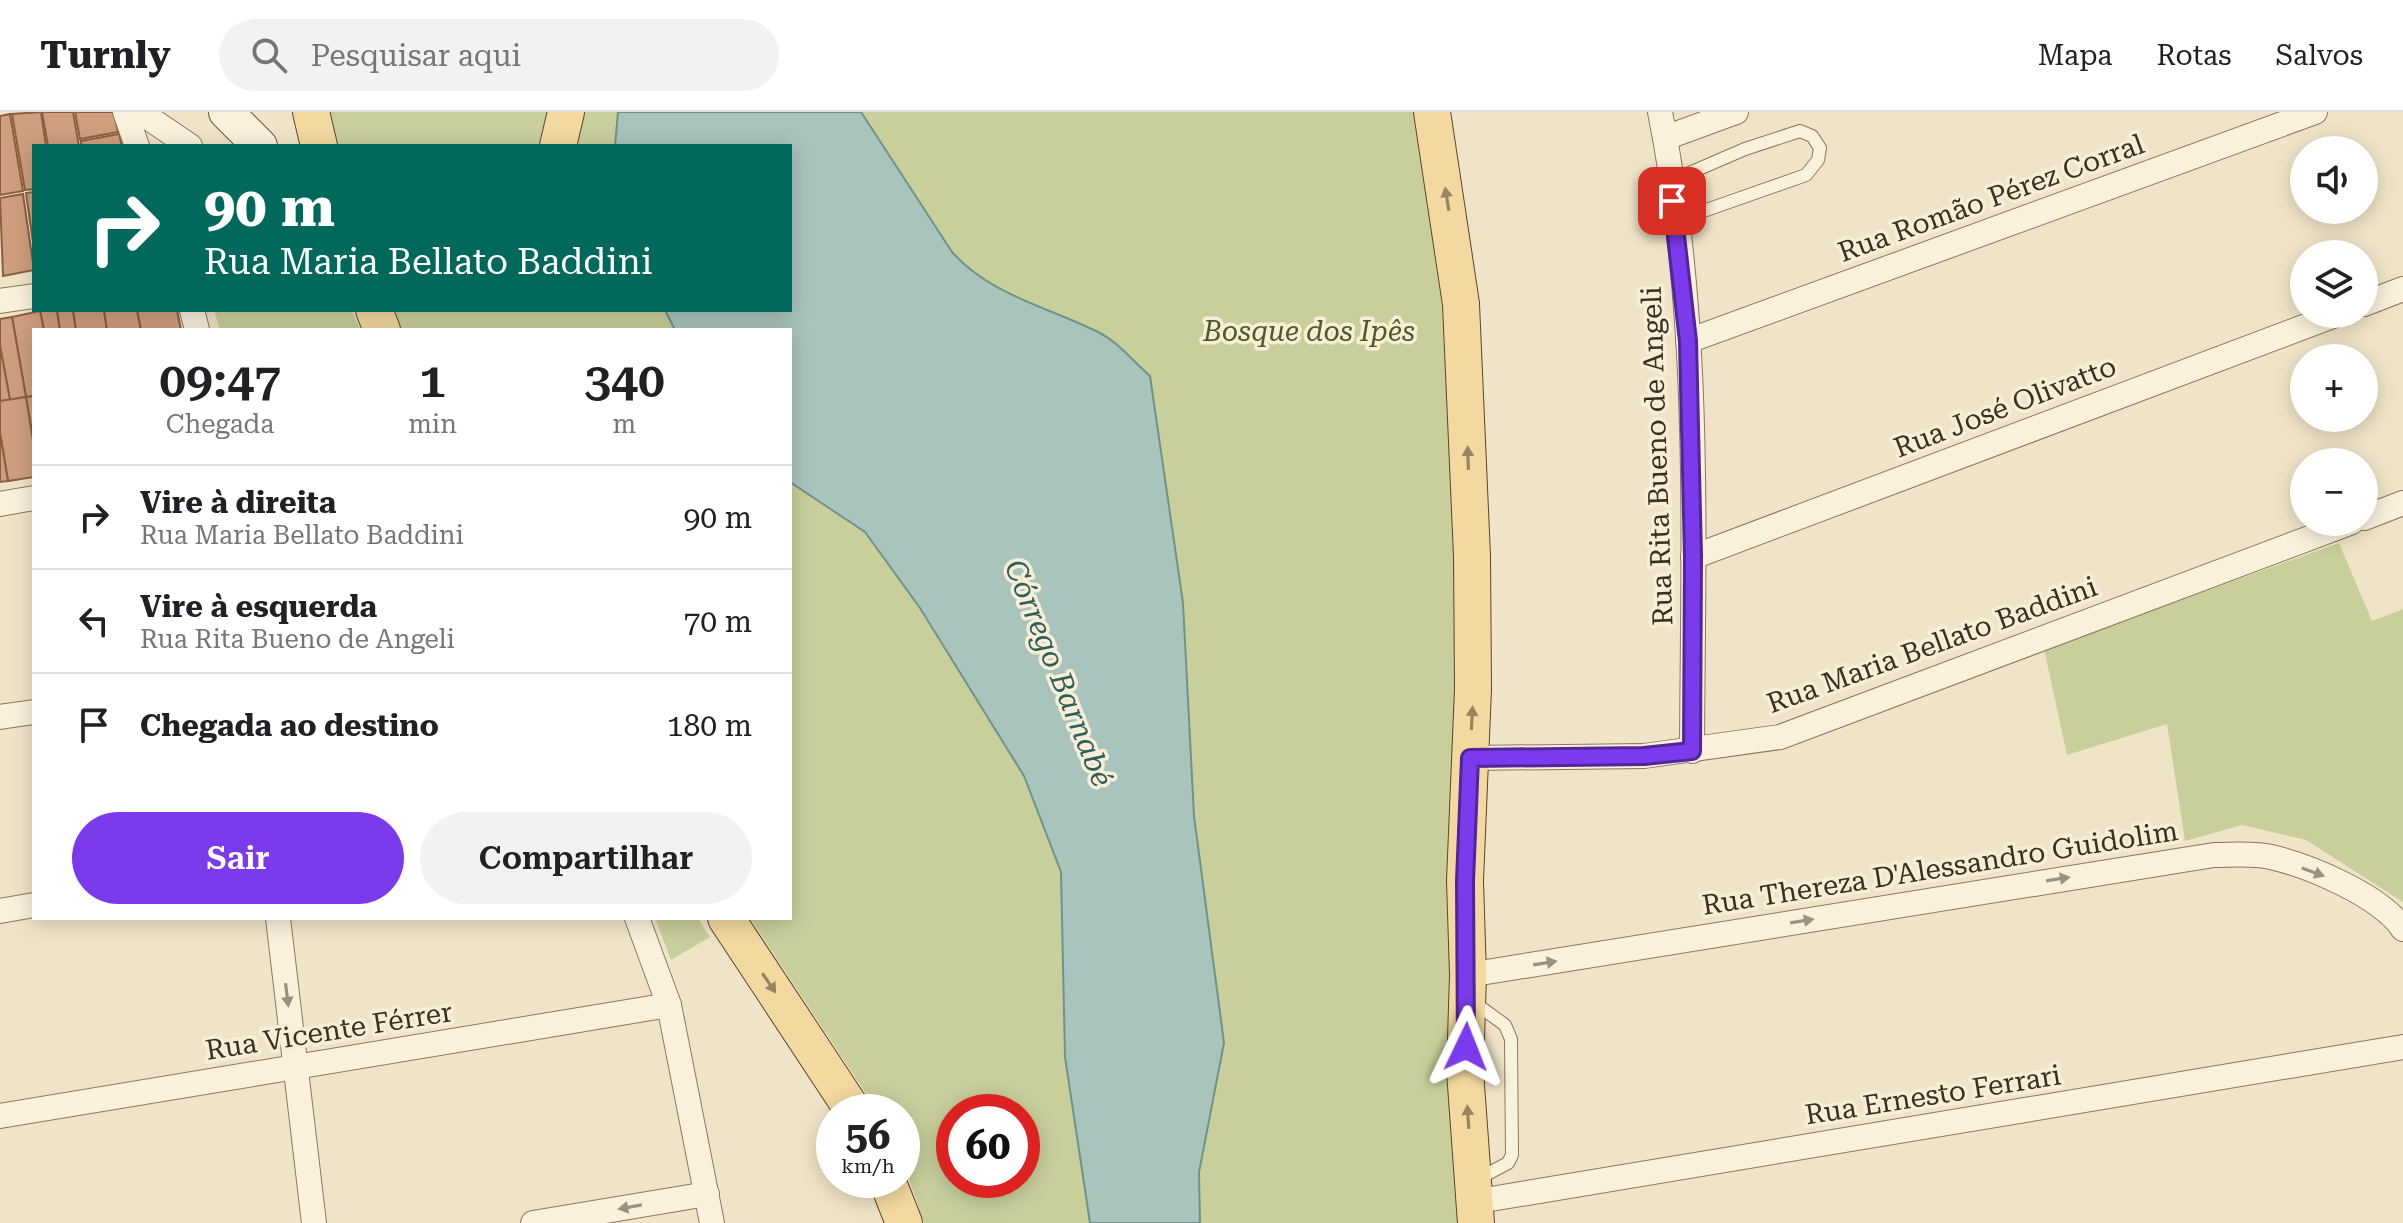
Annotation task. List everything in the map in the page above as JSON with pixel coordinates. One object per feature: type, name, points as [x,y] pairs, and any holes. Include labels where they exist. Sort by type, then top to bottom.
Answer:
[{"type":"main road","points":[[226,112],[258,144]]},
{"type":"main road","points":[[311,112],[319,144]]},
{"type":"main road","points":[[558,144],[566,112]]},
{"type":"main road","points":[[1432,112],[1461,304],[1472,556],[1465,881],[1468,986],[1465,1071],[1474,1202]]},
{"type":"main road","points":[[727,920],[842,1094]]},
{"type":"main road","points":[[894,1198],[904,1223]]},
{"type":"street","points":[[125,112],[136,144]]},
{"type":"street","points":[[140,112],[187,144]]},
{"type":"street","name":"Rua Rita Bueno de Angeli","points":[[1660,112],[1688,341],[1693,557],[1692,751]]},
{"type":"street","points":[[1665,138],[1736,112]]},
{"type":"street","name":"Rua Romão Pérez Corral","points":[[1688,341],[2315,112]]},
{"type":"street","points":[[2378,299],[2403,289]]},
{"type":"street","points":[[0,301],[32,296]]},
{"type":"street","name":"Rua José Olivatto","points":[[1693,557],[2301,328]]},
{"type":"street","points":[[0,504],[32,498]]},
{"type":"street","points":[[2378,513],[2403,503]]},
{"type":"street","name":"Rua Maria Bellato Baddini","points":[[1470,758],[1644,756],[1780,737],[2315,536]]},
{"type":"street","points":[[0,717],[32,712]]},
{"type":"street","name":"Rua Thereza D'Alessandro Guidolim","points":[[1468,986],[2214,855],[2270,856],[2331,879],[2387,909],[2403,929]]},
{"type":"street","points":[[0,911],[32,905]]},
{"type":"street","points":[[278,920],[314,1223]]},
{"type":"street","points":[[638,920],[669,1005],[712,1223]]},
{"type":"street","name":"Rua Vicente Férrer","points":[[0,1116],[669,1005]]},
{"type":"street","name":"Rua Ernesto Ferrari","points":[[1474,1202],[2403,1047]]},
{"type":"street","points":[[533,1223],[707,1194]]},
{"type":"lane","points":[[1670,182],[1745,149],[1800,131],[1812,136],[1820,148],[1818,160],[1806,175],[1675,221]]},
{"type":"green space","points":[[330,112],[551,112],[544,144],[337,144]]},
{"type":"green space","points":[[580,112],[619,112],[616,144],[574,144]]},
{"type":"green space","name":"Bosque dos Ipês","points":[[861,112],[1419,112],[1443,276],[1457,443],[1461,1223],[1200,1223],[1199,1172],[1224,1043],[1194,816],[1183,603],[1150,376],[1105,336],[1002,290],[967,267],[952,252]]},
{"type":"green space","points":[[215,312],[352,312],[360,328],[219,328]]},
{"type":"green space","points":[[390,312],[666,312],[674,328],[398,328]]},
{"type":"green space","points":[[792,483],[865,532],[920,608],[1024,776],[1061,872],[1065,1057],[1090,1223],[924,1223],[915,1198],[920,1198],[920,1094],[866,1094],[751,920],[792,920]]},
{"type":"green space","points":[[2339,543],[2372,621],[2403,609],[2403,902],[2306,840],[2242,825],[2185,841],[2167,724],[2067,755],[2044,649]]},
{"type":"green space","points":[[656,920],[699,920],[710,937],[671,960]]},
{"type":"water","name":"Córrego Barnabé","points":[[618,112],[861,112],[952,252],[967,267],[1020,299],[1105,336],[1150,376],[1183,603],[1194,816],[1224,1043],[1199,1172],[1200,1223],[1090,1223],[1065,1057],[1061,872],[1024,776],[920,608],[865,532],[792,483],[792,328],[674,328],[666,312],[792,312],[792,144],[615,144]]},
{"type":"building","points":[[41,112],[46,144],[32,144],[32,189],[25,190],[12,114]]},
{"type":"building","points":[[42,112],[73,112],[79,144],[48,144]]},
{"type":"building","points":[[75,112],[114,112],[118,132],[80,139]]},
{"type":"building","points":[[10,114],[23,191],[0,195],[0,116]]},
{"type":"building","points":[[119,134],[122,144],[81,144],[81,141]]},
{"type":"building","points":[[32,192],[32,235],[26,193]]},
{"type":"building","points":[[23,194],[32,270],[3,276],[0,198]]},
{"type":"building","points":[[40,312],[57,312],[60,328],[44,328]]},
{"type":"building","points":[[40,312],[44,328],[32,328],[32,396],[26,397],[12,317]]},
{"type":"building","points":[[57,312],[73,312],[76,328],[60,328]]},
{"type":"building","points":[[73,312],[104,312],[107,328],[76,328]]},
{"type":"building","points":[[104,312],[137,312],[141,328],[107,328]]},
{"type":"building","points":[[137,312],[177,312],[181,328],[141,328]]},
{"type":"building","points":[[12,317],[26,397],[10,400],[0,346],[0,319]]},
{"type":"building","points":[[0,346],[10,400],[0,401]]},
{"type":"building","points":[[32,396],[32,434],[26,397]]},
{"type":"building","points":[[26,397],[32,434],[32,477],[8,481],[0,433],[0,401]]},
{"type":"building","points":[[0,433],[8,481],[0,482]]},
{"type":"route","points":[[1466,1047],[1468,975],[1465,881],[1470,758],[1644,756],[1692,751],[1693,557],[1688,341],[1672,201]]}]
